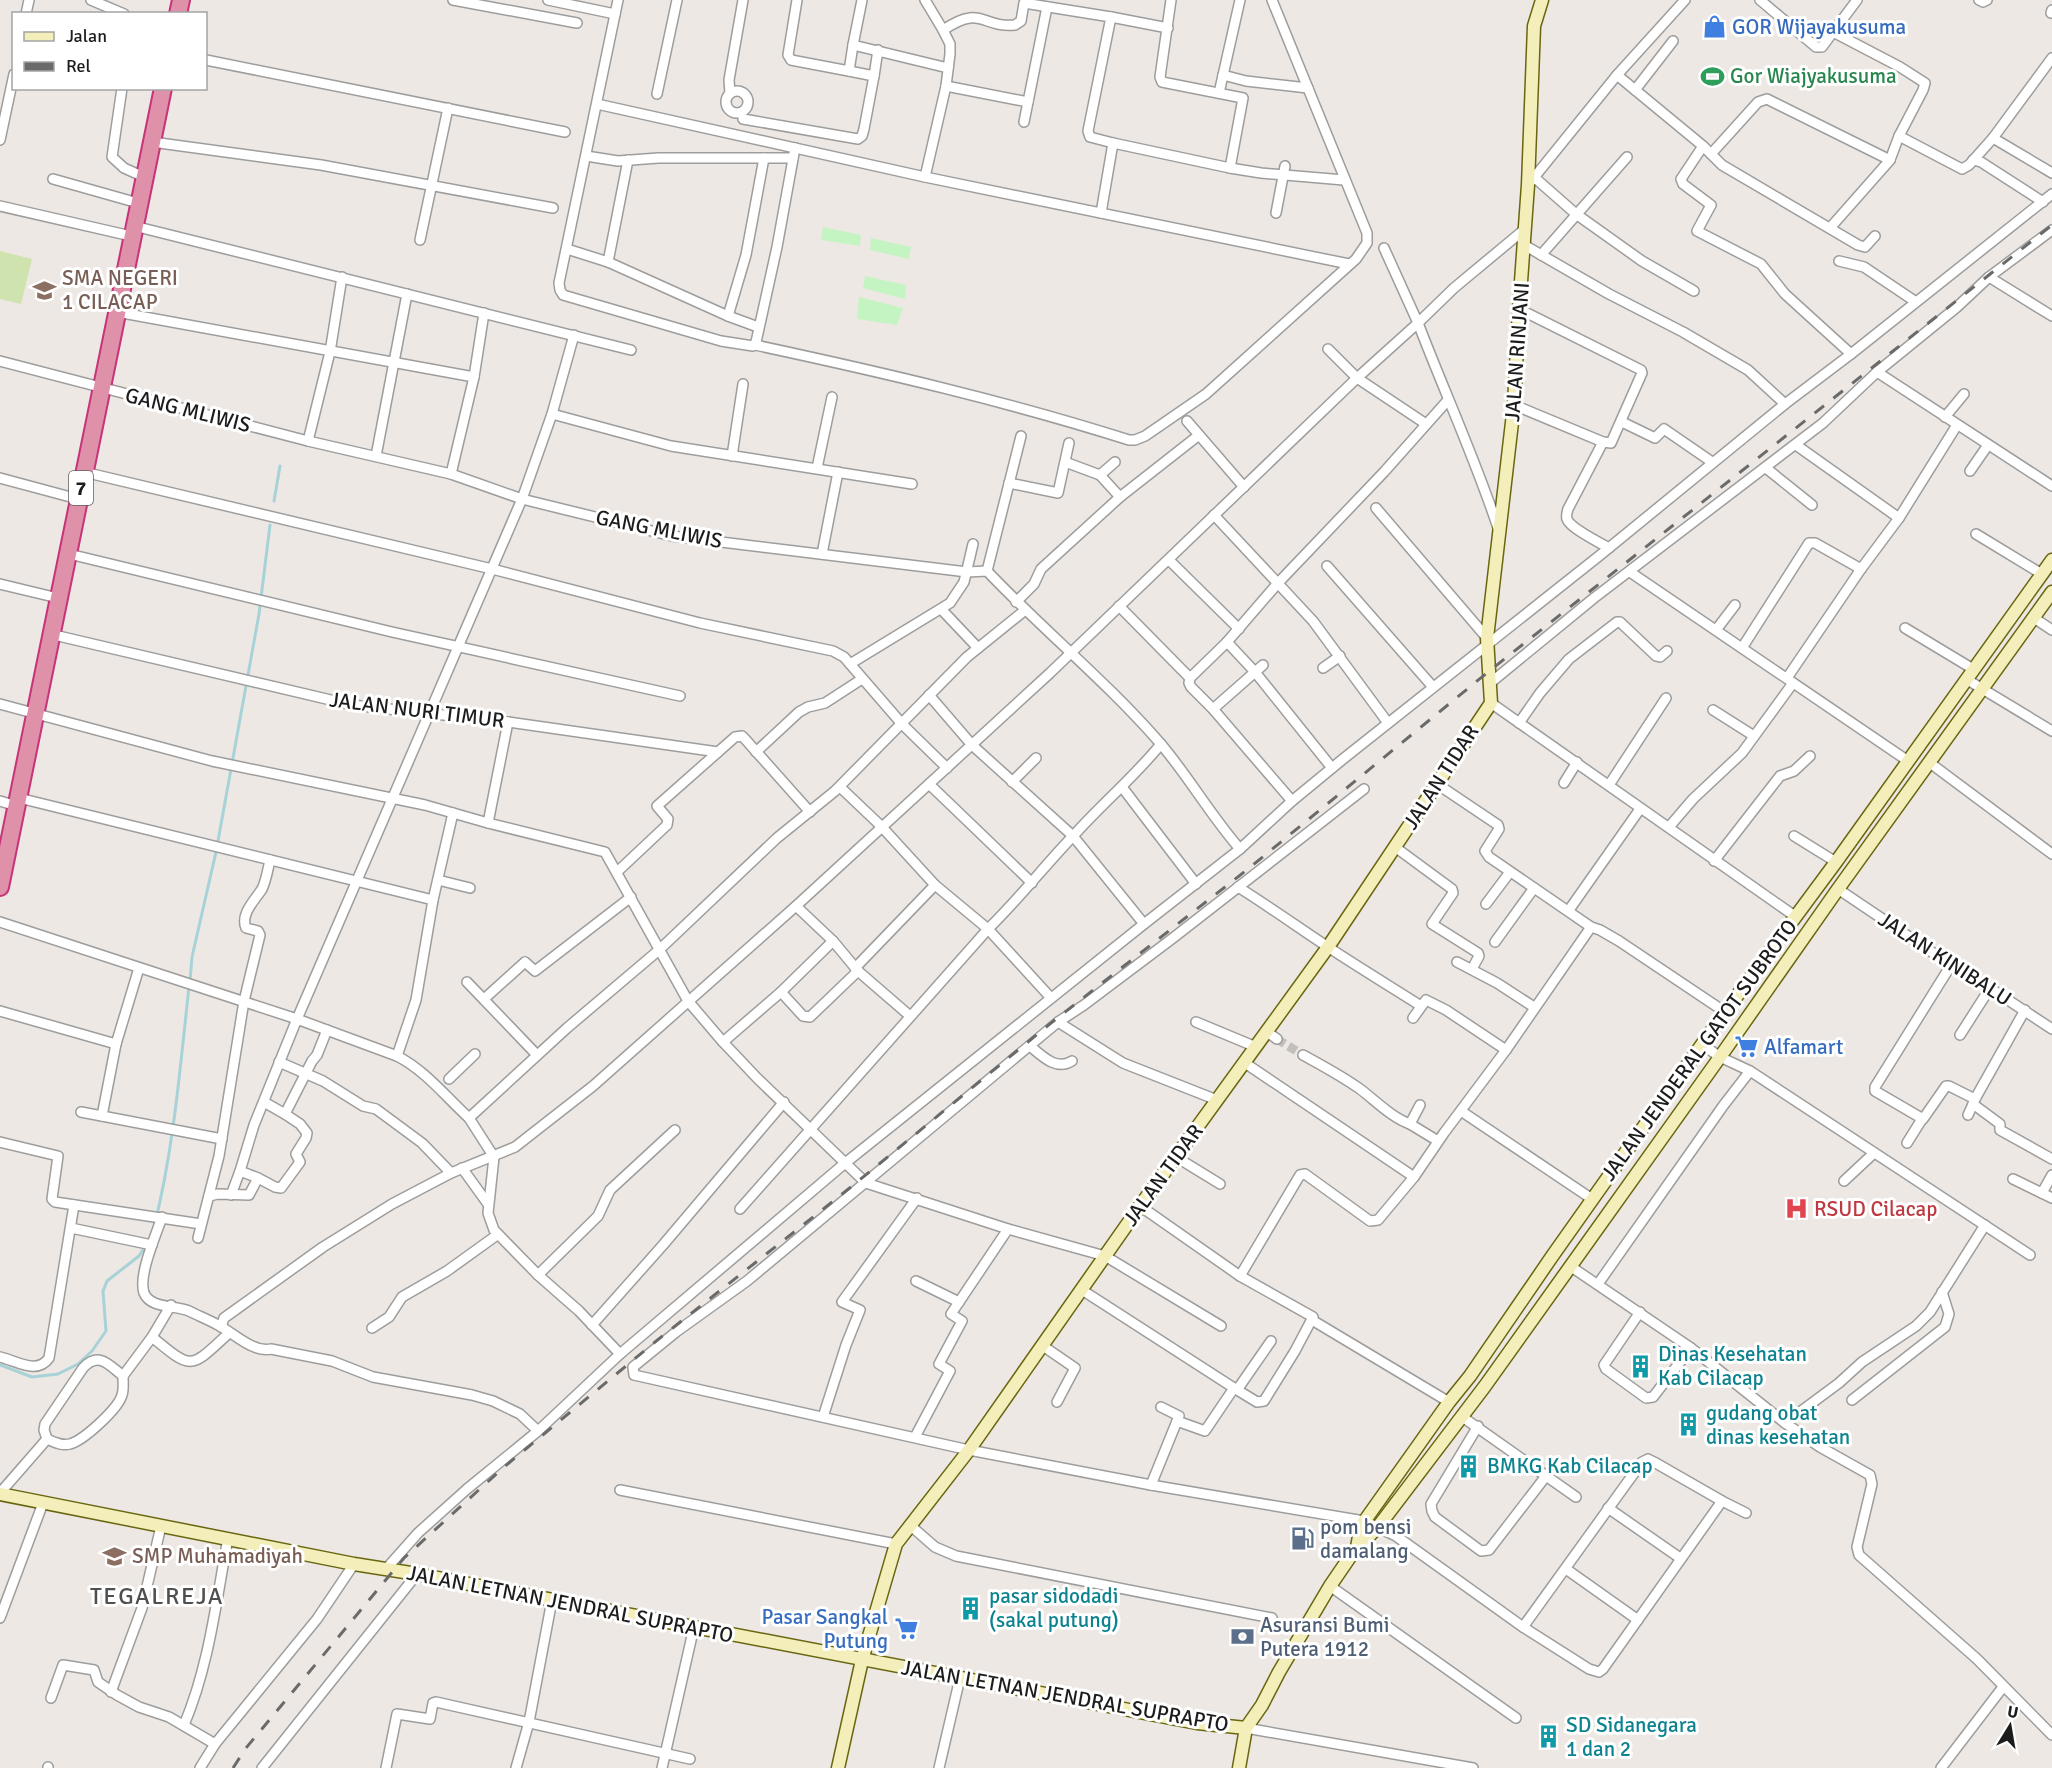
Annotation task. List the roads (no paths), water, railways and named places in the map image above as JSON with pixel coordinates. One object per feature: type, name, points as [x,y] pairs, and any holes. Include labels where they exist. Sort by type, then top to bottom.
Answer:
[{"type":"highway","name":"7","points":[[0,887],[163,90]]},
{"type":"main road","name":"JALAN RINJANI","points":[[1491,703],[1486,641],[1514,405],[1525,229],[1532,181],[1534,26],[1542,0]]},
{"type":"main road","name":"JALAN JENDERAL GATOT SUBROTO","points":[[1357,1546],[1361,1526],[1470,1376],[1725,1012],[1836,862],[2052,560]]},
{"type":"main road","name":"JALAN JENDERAL GATOT SUBROTO","points":[[1246,1728],[1262,1705],[1330,1586],[1357,1546],[1378,1527],[1461,1416],[2052,592]]},
{"type":"main road","name":"JALAN TIDAR","points":[[838,1768],[862,1659],[896,1545],[969,1450],[1140,1206],[1256,1047],[1272,1036],[1328,947],[1491,703]]},
{"type":"main road","points":[[1553,1255],[1570,1266]]},
{"type":"main road","name":"JALAN LETNAN JENDRAL SUPRAPTO","points":[[0,1494],[354,1564],[417,1574],[1197,1723],[1246,1728]]},
{"type":"main road","points":[[1239,1768],[1246,1728]]},
{"type":"street","points":[[453,0],[577,23]]},
{"type":"street","points":[[548,0],[615,14]]},
{"type":"street","points":[[618,0],[560,283],[563,295],[721,341],[755,345],[936,386],[1135,440],[1145,436],[1206,394],[1363,251],[1367,243],[1367,234],[1272,0]]},
{"type":"street","points":[[657,94],[677,0]]},
{"type":"street","points":[[743,0],[729,80],[730,93],[727,97],[727,107],[742,116],[858,139],[862,136],[864,129],[878,50]]},
{"type":"street","points":[[797,0],[789,59],[874,76]]},
{"type":"street","points":[[849,71],[862,0]]},
{"type":"street","points":[[925,0],[950,44],[946,86],[925,177]]},
{"type":"street","points":[[1171,0],[1160,72],[1162,82],[1243,98]]},
{"type":"street","points":[[1219,93],[1240,0]]},
{"type":"street","points":[[1685,0],[1617,75],[1532,181],[1642,261],[1694,291]]},
{"type":"street","points":[[1760,0],[1816,47],[1822,47],[1857,0]]},
{"type":"street","points":[[1979,0],[1983,2],[1987,0]]},
{"type":"street","points":[[95,1],[120,12]]},
{"type":"street","points":[[943,30],[963,18],[973,16],[1000,24],[1015,25],[1021,21],[1024,2],[1168,28]]},
{"type":"street","points":[[1024,122],[1047,7]]},
{"type":"street","points":[[1111,17],[1088,131],[1090,137],[1230,168],[1284,170],[1344,180]]},
{"type":"street","points":[[1830,228],[1890,160],[1925,83],[1900,67],[1833,32]]},
{"type":"street","points":[[1635,90],[1673,41]]},
{"type":"street","points":[[853,45],[948,68]]},
{"type":"street","points":[[1899,136],[1962,169],[1969,165],[1993,138],[2052,58]]},
{"type":"street","points":[[207,60],[565,132]]},
{"type":"street","points":[[1223,75],[1246,81],[1308,88]]},
{"type":"street","points":[[1617,75],[1703,146],[1722,165],[1858,245],[1865,247],[1875,236]]},
{"type":"street","points":[[1230,168],[1246,81]]},
{"type":"street","points":[[0,141],[12,84]]},
{"type":"street","points":[[946,86],[1028,102]]},
{"type":"street","points":[[122,90],[111,148],[112,157],[124,168],[144,177]]},
{"type":"street","points":[[730,93],[740,91],[747,97],[748,107],[742,116],[743,136]]},
{"type":"street","points":[[1711,154],[1758,102],[1767,99],[1890,160]]},
{"type":"street","points":[[597,104],[743,136],[794,153],[925,177],[1349,264]]},
{"type":"street","points":[[420,240],[448,108]]},
{"type":"street","points":[[1993,138],[2052,173]]},
{"type":"street","points":[[152,142],[321,165],[553,208]]},
{"type":"street","points":[[1101,213],[1113,143]]},
{"type":"street","points":[[1703,146],[1681,179],[1683,184],[1711,205],[1697,231],[1761,264],[1785,294],[1851,354]]},
{"type":"street","points":[[586,156],[628,160],[764,158],[794,153]]},
{"type":"street","points":[[755,345],[777,247],[794,153]]},
{"type":"street","points":[[1541,255],[1627,157]]},
{"type":"street","points":[[728,316],[746,255],[764,158]]},
{"type":"street","points":[[608,262],[628,160]]},
{"type":"street","points":[[1973,160],[1981,162],[2043,202]]},
{"type":"street","points":[[1276,213],[1284,170]]},
{"type":"street","points":[[53,179],[138,204]]},
{"type":"street","points":[[386,1569],[418,1533],[467,1489],[538,1431],[620,1354],[844,1164],[1240,849],[1292,801],[1486,641],[1609,548],[1712,462],[2052,194]]},
{"type":"street","points":[[0,206],[133,231],[342,277],[631,350]]},
{"type":"street","points":[[152,1336],[179,1359],[188,1362],[200,1359],[208,1353],[225,1330],[224,1318],[323,1247],[392,1204],[451,1173],[494,1157],[525,1141],[585,1093],[796,906],[947,768],[1169,560],[1357,378],[1454,288],[1525,229]]},
{"type":"street","points":[[1489,684],[1594,598],[1796,445],[1823,423],[1876,372],[1957,307],[1989,277],[2052,230]]},
{"type":"street","points":[[1524,245],[1748,370],[1785,404]]},
{"type":"street","points":[[1384,248],[1418,323],[1482,480],[1500,533]]},
{"type":"street","points":[[567,249],[608,262],[728,316],[758,327]]},
{"type":"street","points":[[1839,261],[1864,267],[1916,302]]},
{"type":"street","points":[[308,441],[330,352],[342,277]]},
{"type":"street","points":[[1989,277],[2052,316]]},
{"type":"street","points":[[376,456],[407,294]]},
{"type":"street","points":[[1514,405],[1603,442],[1611,442],[1622,422],[1642,373],[1641,370],[1519,309]]},
{"type":"street","points":[[117,312],[474,377]]},
{"type":"street","points":[[451,474],[474,377],[484,313]]},
{"type":"street","points":[[231,1195],[279,1062],[522,499],[552,414],[574,335]]},
{"type":"street","points":[[1328,349],[1357,378],[1426,424]]},
{"type":"street","name":"GANG MLIWIS","points":[[0,362],[308,441],[451,474],[522,499],[672,536],[968,572],[987,572]]},
{"type":"street","points":[[1876,372],[2052,486]]},
{"type":"street","points":[[732,456],[743,384]]},
{"type":"street","points":[[1945,417],[1964,394]]},
{"type":"street","points":[[817,468],[832,397]]},
{"type":"street","points":[[1292,801],[1213,709],[1191,687],[1190,678],[1227,642],[1278,583],[1384,472],[1448,400]]},
{"type":"street","points":[[552,414],[672,446],[912,484]]},
{"type":"street","points":[[1187,421],[1244,487]]},
{"type":"street","points":[[1622,422],[1655,438],[1664,429],[1712,462]]},
{"type":"street","points":[[1669,827],[1694,799],[1737,758],[1754,736],[1861,569],[1899,518],[1957,425]]},
{"type":"street","points":[[1021,435],[987,572],[1024,611],[1071,652],[1161,744],[1240,849]]},
{"type":"street","points":[[1016,602],[1034,584],[1041,569],[1120,497],[1199,435]]},
{"type":"street","points":[[1603,442],[1568,509],[1566,518],[1580,531],[1609,548]]},
{"type":"street","points":[[1009,483],[1058,493],[1069,443]]},
{"type":"street","points":[[1796,445],[1899,518]]},
{"type":"street","points":[[1970,471],[1988,445]]},
{"type":"street","points":[[1065,462],[1100,476],[1120,497]]},
{"type":"street","points":[[1100,476],[1115,462]]},
{"type":"street","points":[[1766,468],[1812,505]]},
{"type":"street","points":[[84,472],[492,570],[700,624],[833,651],[844,657],[902,724],[947,768]]},
{"type":"street","points":[[822,554],[838,472]]},
{"type":"street","points":[[0,478],[78,500]]},
{"type":"street","points":[[1376,508],[1486,641]]},
{"type":"street","points":[[1214,515],[1297,602],[1340,656],[1388,723]]},
{"type":"street","points":[[1976,534],[2042,574]]},
{"type":"street","points":[[850,664],[942,609],[959,593],[968,572],[973,543]]},
{"type":"street","points":[[1742,648],[1809,543],[1815,543],[1861,569]]},
{"type":"street","points":[[69,554],[392,632],[680,696]]},
{"type":"street","points":[[1169,560],[1239,629]]},
{"type":"street","points":[[1327,566],[1433,687]]},
{"type":"street","points":[[1630,572],[1908,760]]},
{"type":"street","points":[[0,584],[58,598]]},
{"type":"street","points":[[1716,630],[1735,604]]},
{"type":"street","points":[[1119,606],[1190,678]]},
{"type":"street","points":[[942,609],[978,648]]},
{"type":"street","points":[[469,1118],[537,1055],[659,950],[777,838],[840,787],[978,648],[1024,611]]},
{"type":"street","points":[[2034,618],[2052,630]]},
{"type":"street","points":[[1519,723],[1540,693],[1569,659],[1617,622],[1620,622],[1656,656],[1660,657],[1667,651]]},
{"type":"street","points":[[1905,628],[1970,674],[1982,687],[2052,731]]},
{"type":"street","name":"JALAN NURI TIMUR","points":[[50,634],[352,705],[508,722],[718,752]]},
{"type":"street","points":[[1227,642],[1255,672],[1332,768]]},
{"type":"street","points":[[1323,668],[1340,656]]},
{"type":"street","points":[[1213,709],[1263,665]]},
{"type":"street","points":[[756,752],[799,712],[825,703],[862,679]]},
{"type":"street","points":[[929,695],[972,745],[1073,836],[1144,924]]},
{"type":"street","points":[[1609,785],[1666,698]]},
{"type":"street","points":[[1491,703],[1796,917]]},
{"type":"street","points":[[0,704],[230,765],[393,798],[605,852],[688,1001],[757,1078],[866,1183],[1008,1229],[1105,1256],[1221,1326]]},
{"type":"street","points":[[1713,710],[1754,736]]},
{"type":"street","points":[[488,823],[508,722]]},
{"type":"street","points":[[617,872],[667,825],[668,819],[657,806],[731,739],[742,736],[810,813]]},
{"type":"street","points":[[740,1209],[988,929],[1161,744]]},
{"type":"street","points":[[1714,861],[1780,776],[1794,771],[1810,756]]},
{"type":"street","points":[[1012,782],[1036,758]]},
{"type":"street","points":[[1564,783],[1577,762]]},
{"type":"street","points":[[1930,764],[2052,854]]},
{"type":"street","points":[[929,784],[1032,883]]},
{"type":"street","points":[[1437,784],[1498,825],[1499,829],[1485,853],[1591,927],[1619,941],[1725,1012]]},
{"type":"street","points":[[840,787],[881,826],[935,885],[988,929],[1051,998]]},
{"type":"street","points":[[1122,787],[1196,884]]},
{"type":"street","points":[[1364,789],[1084,1005],[1058,1022],[747,1281],[676,1332],[633,1367],[634,1375],[969,1450],[1151,1485],[1365,1521],[1396,1536],[1523,1627],[1589,1669],[1599,1672],[1603,1670],[1722,1501]]},
{"type":"street","points":[[0,801],[18,802],[221,848],[433,900]]},
{"type":"street","points":[[1569,910],[1640,809]]},
{"type":"street","points":[[397,1056],[416,1000],[433,900],[453,813]]},
{"type":"street","points":[[1794,836],[1836,862]]},
{"type":"street","points":[[1395,847],[1452,889],[1453,893],[1432,924],[1478,953],[1479,956],[1472,969]]},
{"type":"street","points":[[198,1238],[222,1139],[244,1001],[260,935],[258,931],[246,928],[244,924],[249,906],[262,888],[270,860]]},
{"type":"street","points":[[1486,904],[1510,872]]},
{"type":"street","points":[[438,880],[470,888]]},
{"type":"street","points":[[781,992],[803,1016],[810,1017],[857,970],[935,885]]},
{"type":"street","points":[[1238,887],[1421,1006]]},
{"type":"street","points":[[1495,942],[1534,888]]},
{"type":"street","name":"JALAN KINIBALU","points":[[1838,889],[2052,1029]]},
{"type":"street","points":[[484,999],[525,962],[535,971],[631,897]]},
{"type":"street","points":[[796,906],[833,941],[857,970],[910,1016]]},
{"type":"street","points":[[0,922],[297,1019],[397,1056],[444,1084],[494,1157],[488,1204],[490,1221],[497,1235],[620,1354]]},
{"type":"street","points":[[1240,1276],[1300,1175],[1305,1174],[1365,1218],[1375,1222],[1378,1220],[1413,1177],[1506,1050],[1591,927]]},
{"type":"street","points":[[723,1042],[781,992],[833,941]]},
{"type":"street","points":[[1457,962],[1534,1007]]},
{"type":"street","points":[[1922,1119],[1876,1092],[1875,1087],[1951,965]]},
{"type":"street","points":[[102,1116],[116,1044],[139,968]]},
{"type":"street","points":[[467,982],[537,1055]]},
{"type":"street","points":[[1960,1035],[1990,987]]},
{"type":"street","points":[[1413,1018],[1425,1001],[1428,1001],[1506,1050]]},
{"type":"street","points":[[1968,1114],[2025,1010]]},
{"type":"street","points":[[0,1011],[116,1044]]},
{"type":"street","points":[[1058,1022],[1123,1063],[1217,1100]]},
{"type":"street","points":[[1196,1022],[1256,1047]]},
{"type":"street","points":[[285,1114],[305,1073],[317,1055],[327,1030]]},
{"type":"street","points":[[1703,1045],[1720,1057],[1750,1071],[2030,1255]]},
{"type":"street","points":[[1030,1046],[1051,1062],[1065,1065],[1072,1061]]},
{"type":"street","points":[[444,1084],[475,1054]]},
{"type":"street","points":[[1304,1055],[1353,1085],[1391,1114],[1438,1141]]},
{"type":"street","points":[[279,1062],[335,1088],[363,1106],[376,1109],[422,1143],[451,1173]]},
{"type":"street","points":[[1245,1063],[1413,1177]]},
{"type":"street","points":[[1598,1284],[1750,1071]]},
{"type":"street","points":[[1907,1143],[1946,1086],[1974,1101],[2000,1124],[2000,1130],[2052,1159]]},
{"type":"street","points":[[240,1171],[275,1188],[281,1188],[300,1162],[296,1154],[307,1133],[300,1124],[264,1102]]},
{"type":"street","points":[[592,1325],[784,1102]]},
{"type":"street","points":[[1410,1124],[1420,1105]]},
{"type":"street","points":[[1461,1111],[1592,1199]]},
{"type":"street","points":[[81,1112],[222,1139]]},
{"type":"street","points":[[538,1275],[598,1216],[610,1190],[675,1130]]},
{"type":"street","points":[[0,1142],[58,1156],[52,1199],[55,1202],[201,1224]]},
{"type":"street","points":[[1844,1181],[1874,1153]]},
{"type":"street","points":[[1176,1157],[1220,1184]]},
{"type":"street","points":[[462,1168],[488,1204]]},
{"type":"street","points":[[2042,1193],[2052,1174]]},
{"type":"street","points":[[209,1196],[249,1195],[258,1178]]},
{"type":"street","points":[[2013,1179],[2052,1198]]},
{"type":"street","points":[[823,1417],[860,1310],[842,1302],[917,1198]]},
{"type":"street","points":[[0,1357],[32,1367],[39,1367],[49,1358],[74,1205]]},
{"type":"street","points":[[1140,1206],[1240,1276],[1312,1317],[1312,1320],[1449,1402]]},
{"type":"street","points":[[158,1217],[147,1244],[144,1275],[145,1294],[149,1300],[157,1304],[184,1309],[264,1351],[272,1349],[332,1361],[374,1377],[493,1401],[520,1414],[538,1431]]},
{"type":"street","points":[[1785,1423],[1839,1383],[1862,1362],[1916,1326],[1930,1312],[1985,1225]]},
{"type":"street","points":[[71,1228],[147,1244]]},
{"type":"street","points":[[915,1437],[950,1371],[939,1364],[962,1321],[951,1314],[1008,1229]]},
{"type":"street","points":[[372,1328],[389,1317],[402,1297],[447,1270],[497,1235]]},
{"type":"street","points":[[1570,1266],[1691,1348],[1785,1423],[1820,1447],[1870,1475],[1872,1484],[1857,1547],[1859,1555],[1977,1659],[2052,1735]]},
{"type":"street","points":[[916,1281],[960,1302]]},
{"type":"street","points":[[1082,1290],[1257,1402],[1264,1401],[1312,1320]]},
{"type":"street","points":[[1852,1400],[1945,1327],[1949,1314],[1942,1292]]},
{"type":"street","points":[[123,1381],[103,1361],[96,1359],[89,1361],[45,1424],[47,1439],[60,1445],[70,1444],[110,1413],[122,1397],[123,1381],[171,1305]]},
{"type":"street","points":[[1640,1312],[1604,1365],[1606,1370],[1646,1398],[1653,1397],[1691,1348]]},
{"type":"street","points":[[1916,1326],[1929,1339]]},
{"type":"street","points":[[1177,1421],[1205,1431],[1271,1341]]},
{"type":"street","points":[[1043,1346],[1076,1368],[1057,1402]]},
{"type":"street","points":[[1151,1485],[1179,1416],[1161,1407]]},
{"type":"street","points":[[1461,1416],[1576,1497]]},
{"type":"street","points":[[1478,1426],[1431,1507],[1435,1517],[1481,1551],[1489,1550],[1546,1476]]},
{"type":"street","points":[[0,1494],[47,1439]]},
{"type":"street","points":[[1523,1627],[1638,1465],[1648,1460],[1746,1513]]},
{"type":"street","points":[[620,1490],[896,1545]]},
{"type":"street","points":[[0,1618],[43,1503]]},
{"type":"street","points":[[1608,1508],[1680,1558]]},
{"type":"street","points":[[111,1692],[142,1608],[161,1526]]},
{"type":"street","points":[[911,1526],[935,1547],[956,1556],[1272,1618]]},
{"type":"street","points":[[184,1725],[202,1677],[228,1539]]},
{"type":"street","points":[[200,1768],[214,1744],[317,1619],[354,1564]]},
{"type":"street","points":[[1566,1569],[1638,1620]]},
{"type":"street","points":[[262,1768],[417,1574]]},
{"type":"street","points":[[1330,1586],[1516,1718]]},
{"type":"street","points":[[516,1768],[529,1722],[552,1600]]},
{"type":"street","points":[[662,1768],[694,1627]]},
{"type":"street","points":[[51,1698],[62,1666],[94,1670],[98,1682],[111,1692],[139,1707],[169,1717],[214,1744]]},
{"type":"street","points":[[939,1768],[960,1678]]},
{"type":"street","points":[[1941,1768],[2003,1687]]},
{"type":"street","points":[[386,1768],[396,1715],[398,1713],[430,1719],[433,1703],[436,1702],[690,1759]]},
{"type":"street","points":[[1246,1728],[1473,1768]]},
{"type":"waterway","points":[[274,501],[280,466]]},
{"type":"waterway","points":[[190,981],[192,957],[216,852],[259,614],[270,525]]},
{"type":"waterway","points":[[154,1227],[167,1167],[189,987]]},
{"type":"waterway","points":[[0,1365],[32,1377],[58,1374],[78,1364],[92,1351],[106,1331],[103,1291],[107,1281],[139,1256],[152,1236]]},
{"type":"tunnel","points":[[1277,1039],[1303,1055]]},
{"type":"railway","points":[[233,1768],[246,1748],[404,1558],[504,1467],[655,1342],[851,1187],[1051,1023],[1248,869],[1488,672],[2052,225]]},
{"type":"place","name":"GOR Wijayakusuma","points":[[1714,27]]},
{"type":"place","name":"Gor Wiajyakusuma","points":[[1712,76]]},
{"type":"place","name":"SMA NEGERI 1 CILACAP","points":[[44,290]]},
{"type":"place","name":"Alfamart","points":[[1746,1047]]},
{"type":"place","name":"RSUD Cilacap","points":[[1796,1209]]},
{"type":"place","name":"Dinas Kesehatan Kab Cilacap","points":[[1640,1366]]},
{"type":"place","name":"gudang obat dinas kesehatan","points":[[1688,1425]]},
{"type":"place","name":"BMKG Kab Cilacap","points":[[1469,1466]]},
{"type":"place","name":"pom bensi damalang","points":[[1302,1539]]},
{"type":"place","name":"SMP Muhamadiyah","points":[[114,1556]]},
{"type":"place","name":"pasar sidodadi (sakal putung)","points":[[971,1608]]},
{"type":"place","name":"Pasar Sangkal Putung","points":[[906,1629]]},
{"type":"place","name":"Asuransi Bumi Putera 1912","points":[[1242,1637]]},
{"type":"place","name":"SD Sidanegara 1 dan 2","points":[[1548,1737]]},
{"type":"district","name":"TEGALREJA","points":[[157,1596]]}]
